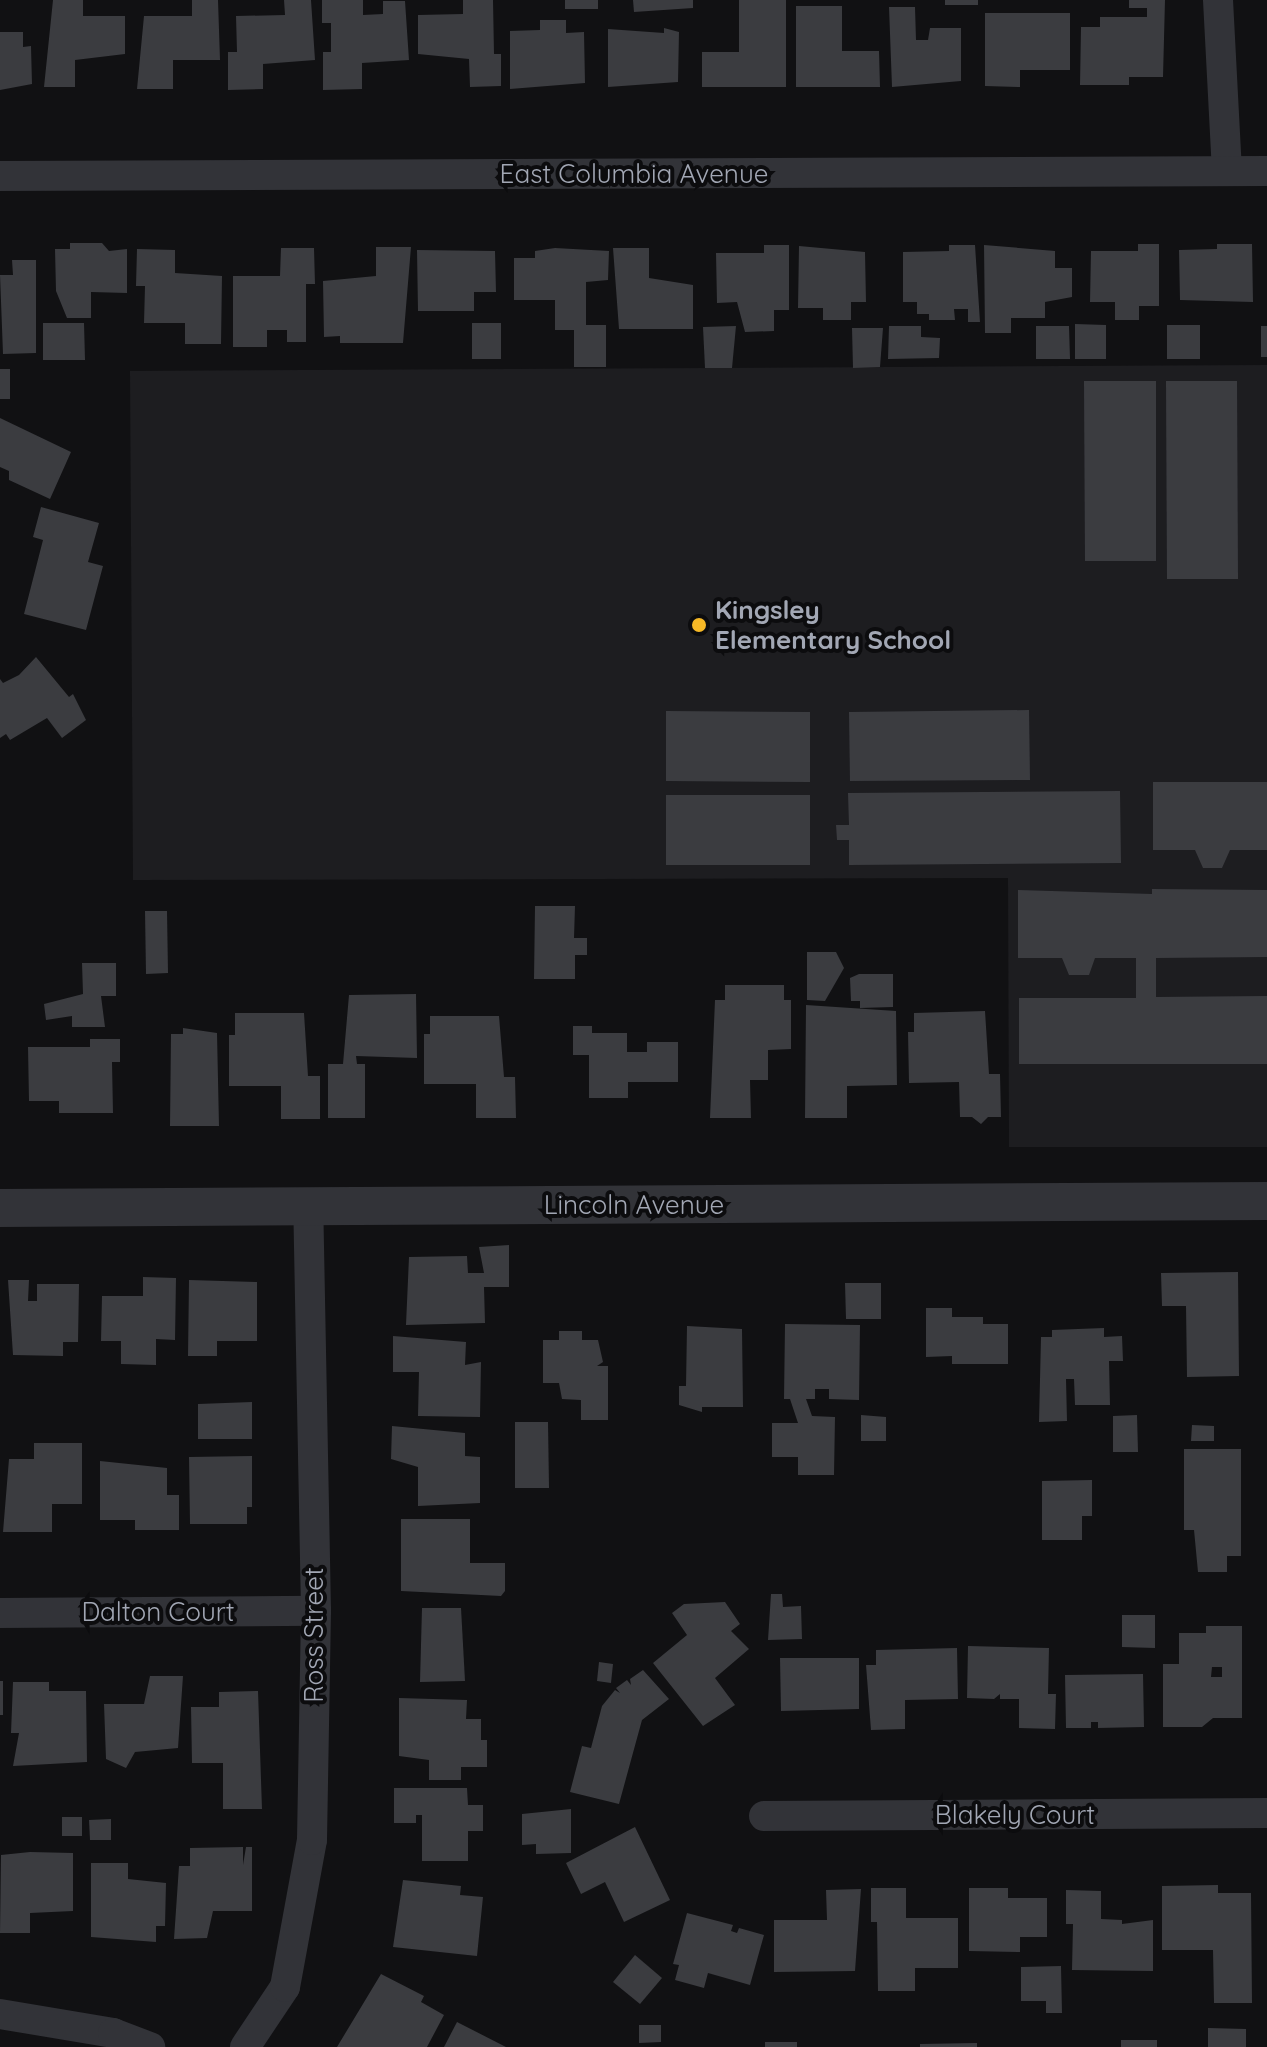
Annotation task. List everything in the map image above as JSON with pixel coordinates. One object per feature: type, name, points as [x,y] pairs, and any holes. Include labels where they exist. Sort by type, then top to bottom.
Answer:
[{"type":"street","points":[[1218,0],[1227,171]]},
{"type":"street","name":"East Columbia Avenue","points":[[0,176],[1267,171]]},
{"type":"street","name":"Lincoln Avenue","points":[[0,1208],[1267,1201]]},
{"type":"street","name":"Ross Street","points":[[245,2047],[285,1987],[300,1921],[312,1840],[316,1611],[308,1208]]},
{"type":"street","name":"Dalton Court","points":[[0,1613],[316,1611]]},
{"type":"street","name":"Blakely Court","points":[[764,1816],[1267,1813]]},
{"type":"street","points":[[0,2014],[113,2033],[150,2047]]},
{"type":"shaded area","name":"Kingsley Elementary School","points":[[1267,365],[1267,1147],[1009,1147],[1008,878],[133,880],[130,371]]},
{"type":"building","points":[[53,0],[83,0],[83,16],[125,16],[125,54],[75,60],[75,87],[44,87]]},
{"type":"building","points":[[192,0],[218,0],[220,60],[173,60],[173,89],[137,89],[144,16],[192,16]]},
{"type":"building","points":[[284,0],[311,0],[315,60],[263,64],[263,89],[228,90],[228,52],[237,52],[236,16],[285,15]]},
{"type":"building","points":[[322,0],[363,0],[363,15],[383,14],[383,1],[405,1],[409,60],[362,63],[362,89],[323,90],[323,52],[331,52],[331,23],[322,23]]},
{"type":"building","points":[[463,0],[493,0],[494,54],[501,54],[501,86],[470,87],[469,59],[418,54],[418,15],[463,14]]},
{"type":"building","points":[[565,0],[598,0],[598,9],[565,9]]},
{"type":"building","points":[[633,0],[693,0],[693,8],[634,12]]},
{"type":"building","points":[[739,0],[786,0],[786,87],[702,87],[702,52],[739,52]]},
{"type":"building","points":[[945,0],[978,0],[978,5],[945,5]]},
{"type":"building","points":[[1129,0],[1165,0],[1163,77],[1129,77],[1129,85],[1080,85],[1081,27],[1100,27],[1100,17],[1147,17],[1147,8],[1129,8]]},
{"type":"building","points":[[796,6],[842,6],[842,51],[879,51],[880,87],[796,87]]},
{"type":"building","points":[[889,7],[915,7],[916,40],[928,40],[930,28],[961,28],[961,81],[892,87]]},
{"type":"building","points":[[985,13],[1070,13],[1070,70],[1020,70],[1020,87],[985,86]]},
{"type":"building","points":[[540,20],[566,20],[566,33],[584,32],[585,83],[510,89],[510,31],[540,30]]},
{"type":"building","points":[[664,28],[679,32],[678,82],[608,87],[608,29],[664,33]]},
{"type":"building","points":[[0,32],[23,32],[23,47],[31,46],[32,84],[0,90]]},
{"type":"building","points":[[70,243],[102,243],[109,251],[127,249],[127,293],[91,292],[91,318],[67,318],[56,291],[55,249],[70,249]]},
{"type":"building","points":[[1138,244],[1159,244],[1159,306],[1139,306],[1139,320],[1115,320],[1115,302],[1090,302],[1091,251],[1138,251]]},
{"type":"building","points":[[1217,244],[1252,244],[1253,302],[1180,300],[1179,250],[1217,249]]},
{"type":"building","points":[[764,245],[789,245],[789,310],[774,310],[774,331],[745,332],[737,302],[717,303],[716,253],[764,253]]},
{"type":"building","points":[[949,245],[975,245],[980,322],[968,322],[968,309],[954,309],[955,320],[929,320],[929,314],[917,314],[917,302],[903,302],[903,252],[949,251]]},
{"type":"building","points":[[984,245],[1055,251],[1055,268],[1072,268],[1072,297],[1045,302],[1045,318],[1011,318],[1011,333],[985,333]]},
{"type":"building","points":[[799,246],[865,252],[866,302],[851,302],[851,320],[823,320],[823,308],[798,308]]},
{"type":"building","points":[[376,247],[411,247],[403,343],[340,343],[340,336],[324,337],[323,281],[376,276]]},
{"type":"building","points":[[281,248],[314,248],[315,284],[306,284],[306,342],[287,342],[287,330],[267,330],[267,347],[233,347],[233,276],[280,276]]},
{"type":"building","points":[[555,248],[609,251],[608,280],[586,282],[586,325],[606,325],[606,367],[574,367],[574,330],[555,330],[555,300],[514,300],[514,258],[535,258],[535,251]]},
{"type":"building","points":[[613,248],[649,248],[649,278],[693,285],[693,329],[619,329]]},
{"type":"building","points":[[137,249],[175,250],[175,273],[222,276],[221,344],[185,344],[185,323],[144,323],[145,286],[136,286]]},
{"type":"building","points":[[417,250],[495,251],[496,292],[474,292],[474,311],[418,311]]},
{"type":"building","points":[[12,260],[36,260],[36,353],[3,354],[0,275],[13,275]]},
{"type":"building","points":[[43,323],[84,323],[85,360],[43,360]]},
{"type":"building","points":[[472,323],[501,323],[501,359],[472,359]]},
{"type":"building","points":[[1075,324],[1106,325],[1106,359],[1075,359]]},
{"type":"building","points":[[1167,325],[1200,325],[1200,359],[1167,359]]},
{"type":"building","points":[[736,326],[732,368],[705,368],[703,327]]},
{"type":"building","points":[[889,326],[921,326],[921,337],[940,338],[939,358],[888,359]]},
{"type":"building","points":[[1036,326],[1069,326],[1070,359],[1036,359]]},
{"type":"building","points":[[1261,326],[1267,326],[1267,357],[1261,357]]},
{"type":"building","points":[[852,328],[883,328],[880,367],[853,368]]},
{"type":"building","points":[[0,369],[10,369],[10,399],[0,399]]},
{"type":"building","points":[[1084,381],[1156,381],[1156,561],[1085,561]]},
{"type":"building","points":[[1166,381],[1237,381],[1238,579],[1167,579]]},
{"type":"building","points":[[0,418],[71,452],[50,499],[9,480],[9,471],[0,467]]},
{"type":"building","points":[[41,507],[99,523],[88,562],[103,566],[86,630],[24,614],[43,540],[33,537]]},
{"type":"building","points":[[36,657],[69,697],[73,694],[86,720],[62,738],[47,718],[10,740],[6,734],[0,738],[0,679],[3,683],[19,675]]},
{"type":"building","points":[[1029,710],[1030,780],[850,781],[849,712]]},
{"type":"building","points":[[666,711],[810,712],[810,782],[666,781]]},
{"type":"building","points":[[1153,782],[1267,782],[1267,850],[1230,850],[1222,868],[1203,868],[1195,850],[1153,850]]},
{"type":"building","points":[[1120,791],[1121,863],[849,865],[849,840],[837,840],[836,825],[849,825],[848,793]]},
{"type":"building","points":[[666,795],[810,795],[810,865],[666,865]]},
{"type":"building","points":[[1152,889],[1267,890],[1267,957],[1156,958],[1156,997],[1267,996],[1267,1064],[1019,1064],[1019,998],[1136,998],[1136,958],[1095,958],[1089,975],[1069,975],[1062,958],[1018,958],[1018,890],[1152,894]]},
{"type":"building","points":[[535,906],[575,906],[574,938],[587,938],[587,955],[575,955],[575,979],[534,979]]},
{"type":"building","points":[[145,911],[167,911],[168,973],[146,974]]},
{"type":"building","points":[[807,952],[836,952],[844,968],[825,1001],[807,1000]]},
{"type":"building","points":[[82,963],[116,963],[116,996],[101,996],[105,1027],[72,1027],[72,1016],[46,1020],[44,1004],[83,994]]},
{"type":"building","points":[[859,974],[893,974],[893,1007],[860,1008],[860,1001],[851,1001],[850,978]]},
{"type":"building","points":[[725,985],[784,985],[784,1000],[791,1000],[791,1049],[768,1050],[768,1080],[750,1080],[751,1118],[710,1118],[715,1000],[725,1000]]},
{"type":"building","points":[[416,994],[417,1058],[356,1056],[357,1064],[365,1064],[365,1118],[328,1118],[328,1064],[343,1064],[349,995]]},
{"type":"building","points":[[806,1005],[896,1011],[897,1085],[847,1086],[847,1118],[805,1118]]},
{"type":"building","points":[[985,1011],[989,1074],[1000,1074],[1001,1117],[988,1117],[981,1124],[972,1117],[960,1117],[959,1082],[909,1083],[908,1032],[914,1032],[914,1013]]},
{"type":"building","points":[[235,1013],[304,1013],[308,1076],[320,1076],[320,1119],[281,1119],[281,1086],[229,1086],[229,1035],[235,1035]]},
{"type":"building","points":[[430,1016],[499,1016],[504,1077],[515,1077],[516,1118],[476,1118],[476,1084],[424,1084],[424,1034],[430,1034]]},
{"type":"building","points":[[573,1026],[592,1026],[592,1033],[627,1033],[627,1052],[647,1052],[647,1042],[678,1042],[678,1082],[628,1082],[628,1098],[589,1098],[589,1055],[573,1055]]},
{"type":"building","points":[[183,1028],[217,1033],[219,1126],[170,1126],[171,1034],[183,1034]]},
{"type":"building","points":[[90,1039],[120,1039],[120,1062],[112,1062],[113,1113],[59,1113],[59,1101],[29,1101],[28,1047],[90,1047]]},
{"type":"building","points":[[509,1245],[509,1287],[484,1287],[485,1323],[406,1325],[409,1257],[467,1256],[468,1273],[484,1273],[479,1247]]},
{"type":"building","points":[[1238,1272],[1239,1376],[1187,1377],[1186,1306],[1162,1306],[1161,1273]]},
{"type":"building","points":[[143,1277],[176,1278],[175,1340],[156,1339],[156,1365],[121,1364],[121,1341],[101,1341],[102,1296],[143,1296]]},
{"type":"building","points":[[8,1280],[29,1280],[28,1301],[37,1301],[37,1284],[79,1284],[78,1342],[63,1342],[63,1356],[13,1355]]},
{"type":"building","points":[[189,1280],[257,1282],[257,1341],[217,1341],[217,1356],[188,1356]]},
{"type":"building","points":[[845,1283],[881,1283],[881,1319],[846,1319]]},
{"type":"building","points":[[926,1308],[952,1308],[952,1317],[983,1317],[983,1324],[1008,1324],[1008,1364],[952,1364],[952,1356],[926,1357]]},
{"type":"building","points":[[785,1324],[860,1325],[859,1400],[829,1399],[829,1389],[815,1389],[815,1399],[806,1399],[812,1416],[835,1417],[834,1475],[798,1475],[798,1457],[772,1457],[772,1423],[798,1423],[790,1399],[784,1399]]},
{"type":"building","points":[[687,1326],[742,1329],[743,1407],[702,1407],[702,1412],[679,1405],[679,1386],[686,1386]]},
{"type":"building","points":[[1104,1328],[1104,1337],[1122,1336],[1123,1361],[1109,1361],[1110,1405],[1075,1405],[1074,1379],[1066,1379],[1067,1421],[1039,1422],[1041,1337],[1052,1337],[1052,1330]]},
{"type":"building","points":[[559,1331],[582,1331],[582,1340],[598,1340],[603,1362],[597,1366],[608,1366],[608,1420],[581,1420],[581,1400],[562,1399],[559,1383],[543,1383],[543,1340],[559,1340]]},
{"type":"building","points":[[393,1336],[466,1342],[465,1365],[481,1362],[480,1417],[418,1416],[419,1372],[393,1372]]},
{"type":"building","points":[[252,1402],[252,1439],[198,1439],[198,1404]]},
{"type":"building","points":[[861,1415],[886,1417],[886,1441],[861,1441]]},
{"type":"building","points":[[1137,1415],[1138,1452],[1113,1452],[1113,1416]]},
{"type":"building","points":[[515,1422],[548,1422],[549,1488],[515,1488]]},
{"type":"building","points":[[1192,1425],[1214,1426],[1214,1441],[1191,1441]]},
{"type":"building","points":[[392,1426],[465,1433],[465,1456],[480,1457],[480,1503],[418,1506],[418,1467],[391,1459]]},
{"type":"building","points":[[34,1443],[82,1443],[82,1504],[52,1504],[52,1532],[3,1532],[9,1459],[34,1459]]},
{"type":"building","points":[[1184,1449],[1241,1449],[1241,1556],[1227,1556],[1227,1572],[1198,1572],[1194,1530],[1184,1530]]},
{"type":"building","points":[[252,1456],[252,1507],[247,1507],[247,1524],[190,1524],[189,1457]]},
{"type":"building","points":[[100,1461],[167,1468],[167,1495],[179,1495],[179,1530],[135,1530],[135,1520],[100,1520]]},
{"type":"building","points":[[1092,1480],[1092,1516],[1082,1516],[1082,1540],[1042,1540],[1042,1481]]},
{"type":"building","points":[[401,1519],[470,1519],[470,1563],[505,1563],[505,1591],[501,1596],[401,1591]]},
{"type":"building","points":[[771,1594],[782,1594],[783,1607],[801,1606],[802,1639],[768,1640]]},
{"type":"building","points":[[725,1602],[740,1624],[731,1631],[749,1649],[715,1678],[735,1705],[703,1726],[653,1663],[687,1635],[672,1613],[684,1604]]},
{"type":"building","points":[[422,1608],[461,1608],[465,1681],[420,1682]]},
{"type":"building","points":[[1122,1615],[1155,1615],[1155,1648],[1122,1647]]},
{"type":"building","points":[[1206,1626],[1242,1626],[1242,1718],[1213,1718],[1202,1727],[1163,1727],[1163,1664],[1179,1664],[1179,1633],[1206,1633]],"holes":[[[1212,1667],[1222,1667],[1222,1677],[1211,1677]]]},
{"type":"building","points":[[968,1646],[1049,1648],[1048,1694],[1056,1694],[1055,1729],[1019,1728],[1019,1699],[1000,1699],[1000,1694],[994,1699],[967,1698]]},
{"type":"building","points":[[957,1648],[958,1699],[905,1700],[905,1729],[871,1730],[866,1665],[876,1665],[876,1650]]},
{"type":"building","points":[[780,1658],[859,1658],[859,1709],[781,1711]]},
{"type":"building","points":[[599,1662],[613,1664],[611,1683],[597,1681]]},
{"type":"building","points":[[643,1670],[669,1699],[642,1720],[619,1804],[570,1792],[582,1746],[591,1748],[602,1706],[615,1690],[620,1693],[616,1688],[627,1680],[631,1685],[630,1679]]},
{"type":"building","points":[[1143,1674],[1144,1727],[1098,1728],[1098,1722],[1091,1722],[1091,1728],[1066,1728],[1065,1675]]},
{"type":"building","points":[[150,1676],[183,1676],[178,1748],[135,1752],[126,1768],[106,1759],[104,1704],[144,1704]]},
{"type":"building","points":[[0,1681],[3,1681],[3,1715],[0,1715]]},
{"type":"building","points":[[13,1682],[49,1682],[49,1691],[86,1691],[87,1762],[13,1766],[19,1733],[11,1733]]},
{"type":"building","points":[[258,1691],[262,1809],[223,1809],[223,1763],[192,1763],[191,1707],[219,1707],[219,1692]]},
{"type":"building","points":[[399,1698],[467,1700],[466,1719],[481,1719],[481,1740],[487,1740],[487,1767],[461,1767],[461,1780],[429,1780],[429,1760],[399,1756]]},
{"type":"building","points":[[394,1788],[467,1788],[468,1805],[483,1805],[483,1831],[468,1831],[468,1861],[422,1861],[422,1815],[416,1815],[416,1823],[394,1823]]},
{"type":"building","points":[[571,1809],[571,1853],[536,1854],[536,1844],[522,1845],[522,1814]]},
{"type":"building","points":[[62,1817],[82,1817],[82,1836],[62,1836]]},
{"type":"building","points":[[111,1819],[111,1840],[90,1840],[89,1820]]},
{"type":"building","points":[[635,1827],[670,1900],[624,1922],[605,1882],[581,1894],[566,1863]]},
{"type":"building","points":[[243,1847],[243,1865],[246,1847],[252,1847],[252,1911],[213,1911],[207,1938],[174,1939],[179,1866],[190,1866],[190,1848]]},
{"type":"building","points":[[73,1853],[73,1911],[30,1913],[30,1933],[0,1933],[1,1855]]},
{"type":"building","points":[[91,1863],[128,1863],[128,1879],[166,1883],[165,1926],[156,1926],[156,1942],[91,1937]]},
{"type":"building","points":[[403,1880],[461,1886],[460,1895],[483,1897],[477,1956],[393,1947]]},
{"type":"building","points":[[1218,1885],[1218,1893],[1251,1893],[1252,2003],[1214,2003],[1213,1950],[1162,1950],[1162,1886]]},
{"type":"building","points":[[871,1888],[906,1888],[906,1918],[958,1918],[958,1968],[915,1968],[915,1991],[878,1991],[877,1922],[871,1922]]},
{"type":"building","points":[[969,1888],[1008,1888],[1008,1898],[1047,1898],[1047,1937],[1020,1937],[1020,1952],[969,1951]]},
{"type":"building","points":[[861,1889],[855,1971],[774,1972],[774,1920],[827,1920],[826,1890]]},
{"type":"building","points":[[1066,1890],[1101,1891],[1101,1919],[1122,1920],[1122,1924],[1153,1920],[1153,1971],[1072,1970],[1073,1924],[1066,1924]]},
{"type":"building","points":[[687,1913],[733,1925],[731,1931],[737,1933],[739,1928],[764,1935],[750,1985],[708,1973],[704,1988],[675,1980],[679,1965],[673,1964]]},
{"type":"building","points":[[635,1955],[662,1978],[640,2004],[613,1982]]},
{"type":"building","points":[[1061,1966],[1062,2013],[1046,2013],[1046,2001],[1021,2001],[1021,1967]]},
{"type":"building","points":[[381,1974],[424,1996],[421,2002],[444,2015],[427,2047],[337,2047]]},
{"type":"building","points":[[457,2022],[506,2047],[444,2047]]},
{"type":"building","points":[[639,2025],[661,2025],[661,2042],[639,2043]]},
{"type":"building","points":[[1208,2028],[1246,2029],[1246,2047],[1208,2047]]},
{"type":"building","points":[[1121,2040],[1157,2040],[1157,2047],[1121,2047]]},
{"type":"building","points":[[765,2042],[797,2042],[797,2047],[765,2047]]},
{"type":"building","points":[[977,2043],[977,2047],[920,2047],[920,2044]]},
{"type":"place","name":"Kingsley Elementary School","points":[[699,625]]}]
